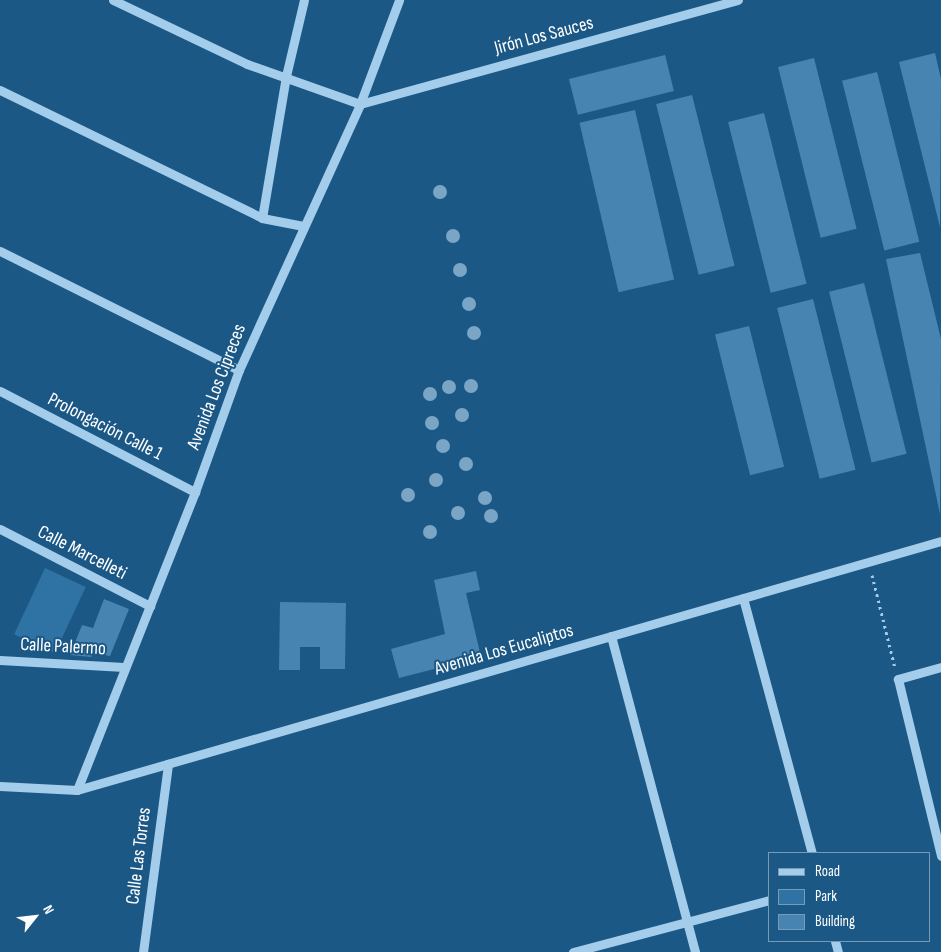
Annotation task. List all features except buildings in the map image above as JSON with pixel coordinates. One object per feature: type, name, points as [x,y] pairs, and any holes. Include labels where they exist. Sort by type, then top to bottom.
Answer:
[{"type":"street","points":[[113,0],[247,64],[286,76],[360,104]]},
{"type":"street","points":[[262,218],[286,76],[304,0]]},
{"type":"street","name":"Avenida Los Cipreces","points":[[77,790],[124,667],[195,492],[239,370],[360,104],[399,0]]},
{"type":"street","name":"Jirón Los Sauces","points":[[360,104],[738,0]]},
{"type":"street","points":[[0,90],[262,218],[303,226]]},
{"type":"street","points":[[0,251],[239,370]]},
{"type":"street","name":"Prolongación Calle 1","points":[[0,391],[195,492]]},
{"type":"street","name":"Calle Marcelleti","points":[[0,529],[150,606]]},
{"type":"street","name":"Avenida Los Eucaliptos","points":[[0,786],[77,790],[941,541]]},
{"type":"street","points":[[743,598],[812,852]]},
{"type":"street","points":[[612,636],[695,952]]},
{"type":"street","name":"Calle Palermo","points":[[0,660],[124,667]]},
{"type":"street","points":[[941,668],[898,679],[941,856]]},
{"type":"street","name":"Calle Las Torres","points":[[143,952],[168,764]]},
{"type":"street","points":[[573,952],[768,901]]},
{"type":"path","points":[[869,562],[898,679]]},
{"type":"green space","points":[[45,568],[86,587],[55,653],[14,634]]}]
